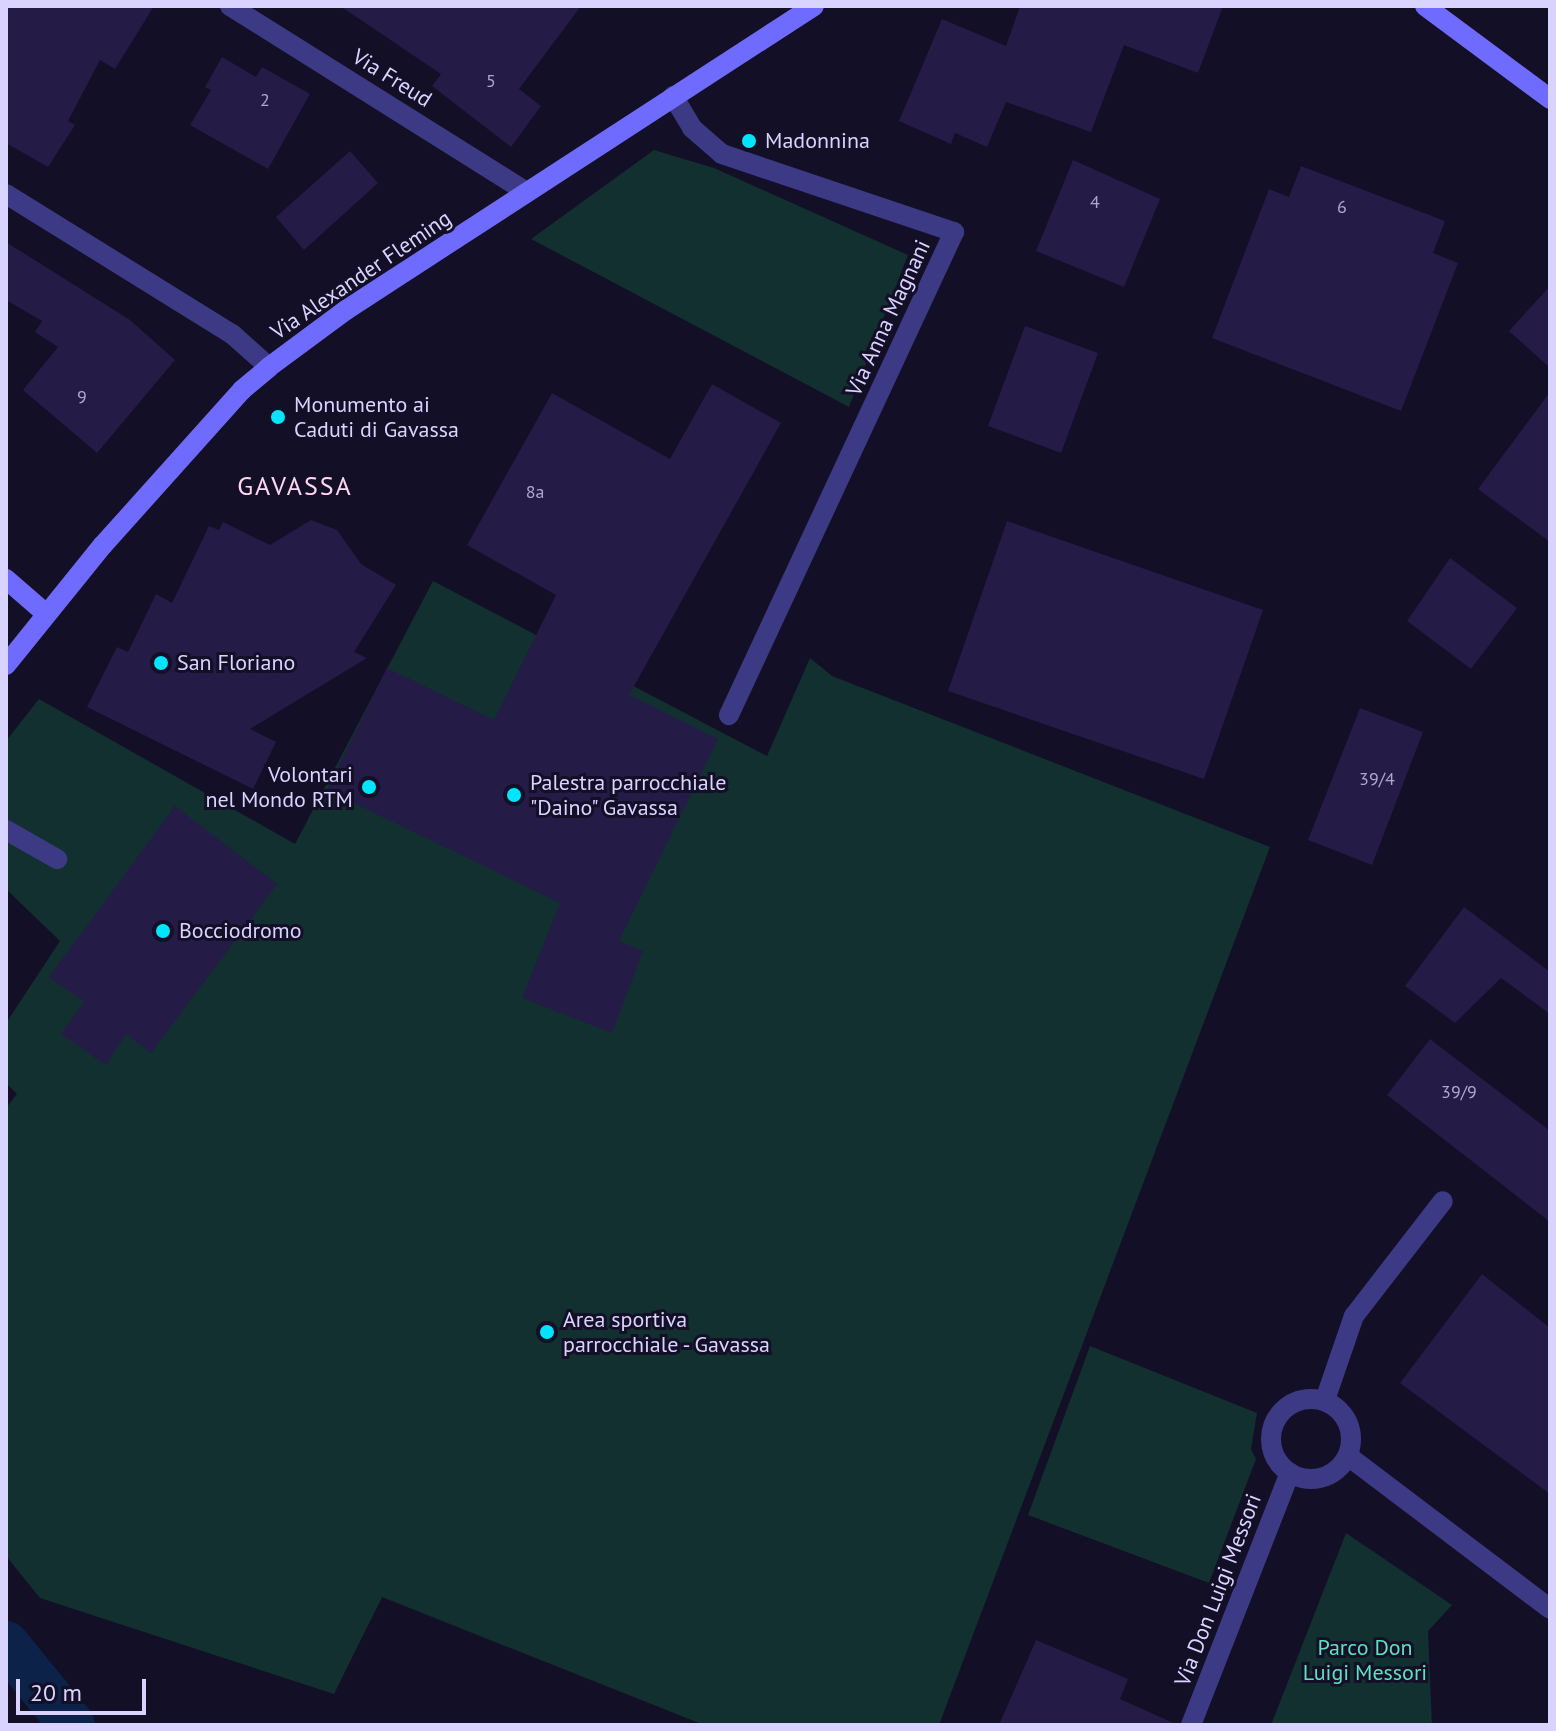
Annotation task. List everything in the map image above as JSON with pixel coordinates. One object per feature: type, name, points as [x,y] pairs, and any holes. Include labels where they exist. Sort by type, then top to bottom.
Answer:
[{"type":"street","name":"Via Freud","points":[[230,6],[527,192]]},
{"type":"street","name":"Via Alexander Fleming","points":[[6,665],[44,612],[242,390],[269,367],[346,310],[814,6]]},
{"type":"street","points":[[1425,6],[1550,99]]},
{"type":"street","name":"Via Anna Magnani","points":[[673,96],[692,128],[722,154],[954,232],[729,715]]},
{"type":"street","points":[[6,194],[232,334],[269,367]]},
{"type":"street","points":[[6,579],[44,612]]},
{"type":"street","points":[[6,830],[57,859]]},
{"type":"street","points":[[1325,1400],[1354,1316],[1443,1201]]},
{"type":"street","points":[[1299,1400],[1325,1400],[1345,1417],[1351,1443],[1348,1456],[1329,1475],[1316,1479],[1290,1473],[1274,1453],[1272,1427],[1287,1406],[1299,1400]]},
{"type":"street","points":[[1348,1456],[1550,1609]]},
{"type":"street","name":"Via Don Luigi Messori","points":[[1191,1725],[1290,1473]]},
{"type":"green space","points":[[654,150],[714,168],[908,255],[849,407],[531,239]]},
{"type":"green space","name":"Area sportiva parrocchiale - Gavassa","points":[[433,581],[767,756],[810,658],[832,676],[1270,847],[939,1725],[704,1725],[382,1597],[334,1694],[40,1598],[6,1556],[6,1108],[17,1094],[6,1083],[6,1023],[60,941],[6,889],[6,741],[39,699],[295,844]]},
{"type":"green space","points":[[1090,1346],[1257,1413],[1251,1449],[1256,1459],[1209,1583],[1028,1515]]},
{"type":"green space","name":"Parco Don Luigi Messori","points":[[1346,1533],[1452,1605],[1428,1631],[1432,1725],[1271,1725]]},
{"type":"building","points":[[6,6],[154,6],[115,69],[100,60],[68,121],[75,125],[48,167],[6,143]]},
{"type":"building","points":[[340,6],[581,6],[519,89],[541,106],[511,147],[432,86],[441,74]]},
{"type":"building","points":[[1020,6],[1223,6],[1198,73],[1124,45],[1091,132],[1006,102],[987,147],[955,133],[951,144],[899,121],[942,19],[1006,46]]},
{"type":"building","points":[[222,57],[256,77],[262,67],[310,94],[268,169],[190,125],[211,90],[205,87]]},
{"type":"building","points":[[350,151],[378,183],[304,250],[276,217]]},
{"type":"building","points":[[1073,160],[1160,199],[1124,287],[1036,251]]},
{"type":"building","points":[[1301,166],[1445,221],[1433,253],[1458,263],[1401,411],[1212,338],[1269,189],[1289,197]]},
{"type":"building","points":[[6,242],[130,320],[175,360],[97,453],[23,390],[58,347],[35,332],[42,321],[6,300]]},
{"type":"building","points":[[1550,286],[1550,368],[1509,331]]},
{"type":"building","points":[[1025,326],[1098,353],[1061,453],[988,426]]},
{"type":"building","points":[[712,384],[781,423],[629,695],[718,739],[619,941],[643,951],[612,1033],[522,998],[560,903],[327,790],[387,668],[494,720],[556,595],[467,545],[552,393],[670,459]]},
{"type":"building","points":[[1550,392],[1550,542],[1478,489]]},
{"type":"building","points":[[311,520],[337,530],[361,564],[396,585],[354,652],[367,658],[250,729],[276,742],[253,789],[87,707],[117,647],[128,652],[156,594],[172,603],[209,526],[219,530],[223,522],[270,545]]},
{"type":"building","points":[[1007,521],[1263,610],[1204,779],[948,691]]},
{"type":"building","points":[[1450,558],[1517,608],[1471,669],[1407,621]]},
{"type":"building","points":[[1360,708],[1423,732],[1372,865],[1308,840]]},
{"type":"building","name":"Bocciodromo","points":[[175,806],[277,884],[151,1053],[126,1034],[106,1065],[61,1034],[84,1002],[49,977]]},
{"type":"building","points":[[1464,907],[1550,972],[1550,1014],[1501,978],[1455,1023],[1405,986]]},
{"type":"building","points":[[1430,1039],[1550,1131],[1550,1222],[1387,1095]]},
{"type":"building","points":[[1482,1274],[1550,1328],[1550,1494],[1400,1383]]},
{"type":"building","points":[[1036,1640],[1128,1679],[1120,1699],[1178,1725],[999,1725]]},
{"type":"waterway","points":[[6,1644],[72,1725]]},
{"type":"place","name":"Madonnina","points":[[749,141]]},
{"type":"place","name":"Monumento ai Caduti di Gavassa","points":[[278,417]]},
{"type":"place","name":"San Floriano","points":[[161,663]]},
{"type":"place","name":"Volontari nel Mondo RTM","points":[[369,787]]},
{"type":"place","name":"Palestra parrocchiale \"Daino\" Gavassa","points":[[514,795]]},
{"type":"place","name":"Bocciodromo","points":[[163,931]]},
{"type":"place","name":"Area sportiva parrocchiale - Gavassa","points":[[547,1332]]},
{"type":"district","name":"GAVASSA","points":[[295,486]]}]
